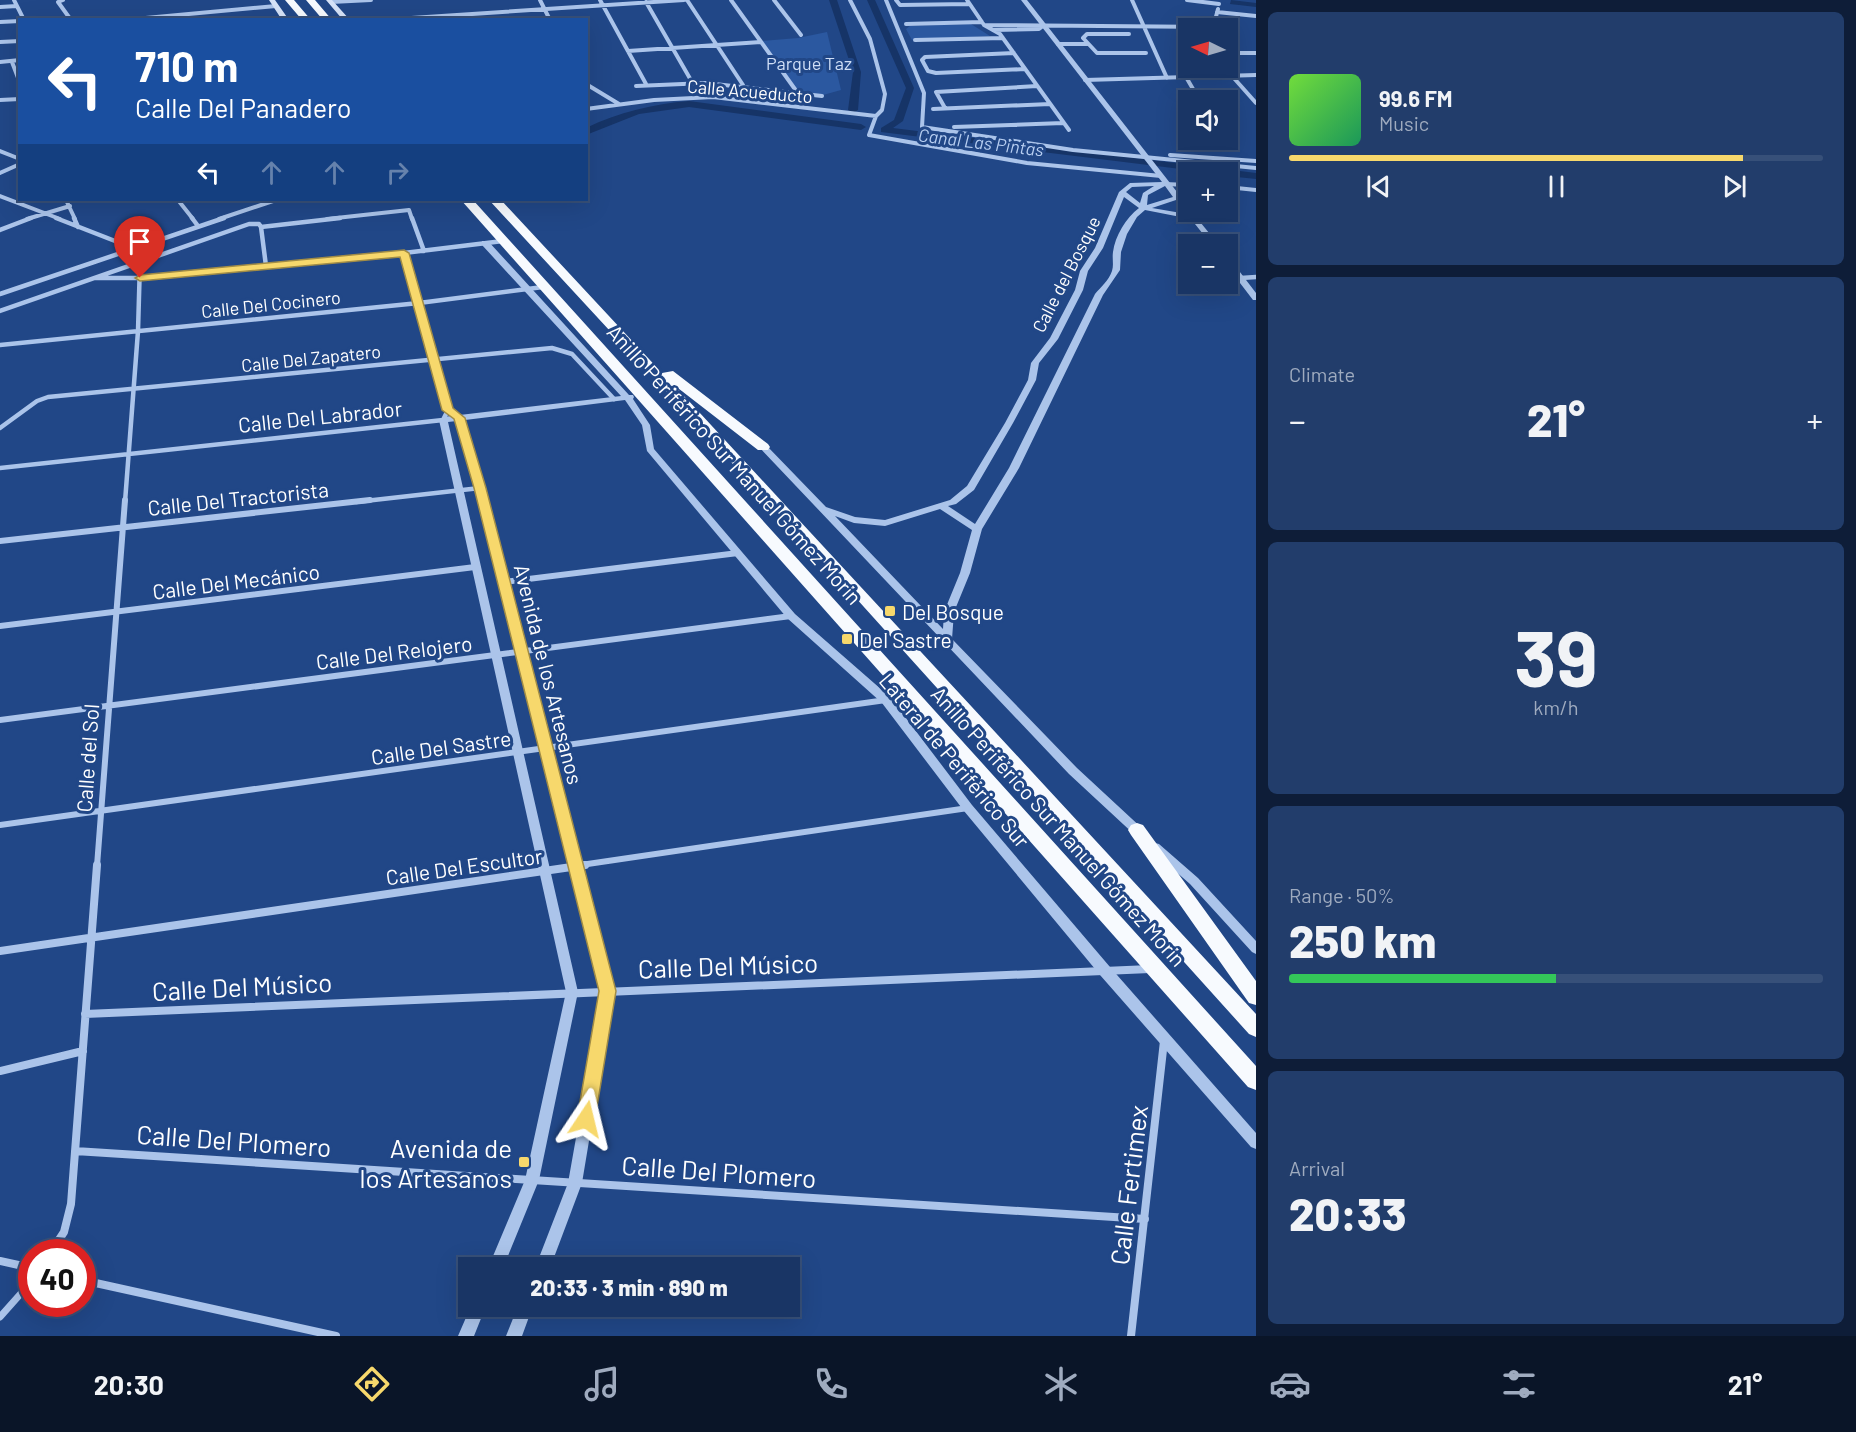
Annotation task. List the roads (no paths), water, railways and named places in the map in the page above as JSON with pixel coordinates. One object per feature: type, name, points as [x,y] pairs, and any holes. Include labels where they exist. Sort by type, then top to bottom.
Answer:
[{"type":"highway","points":[[289,0],[305,18]]},
{"type":"highway","points":[[310,0],[326,18]]},
{"type":"highway","name":"Anillo Periférico Sur Manuel Gómez Morín","points":[[468,201],[635,396],[1156,968],[1256,1081]]},
{"type":"highway","name":"Anillo Periférico Sur Manuel Gómez Morín","points":[[496,201],[1256,1028]]},
{"type":"highway","points":[[629,344],[763,447]]},
{"type":"highway","points":[[1137,830],[1256,997]]},
{"type":"main road","points":[[330,1],[345,18]]},
{"type":"main road","points":[[274,3],[285,18]]},
{"type":"street","points":[[14,0],[23,18]]},
{"type":"street","points":[[61,0],[70,18]]},
{"type":"street","points":[[330,1],[371,0]]},
{"type":"street","points":[[540,0],[549,18]]},
{"type":"street","points":[[406,18],[635,0]]},
{"type":"street","points":[[601,3],[686,0],[743,85]]},
{"type":"street","points":[[731,0],[797,92]]},
{"type":"street","points":[[774,0],[801,35]]},
{"type":"street","points":[[850,0],[870,39],[885,94],[882,110],[876,116],[869,135],[1027,163],[1161,177],[1178,182]]},
{"type":"street","points":[[886,0],[924,93],[922,126],[1074,150],[1256,168]]},
{"type":"street","points":[[896,0],[900,5],[968,2],[983,24],[1003,38],[1069,130]]},
{"type":"street","points":[[1024,0],[1178,200]]},
{"type":"street","points":[[1132,0],[1167,78]]},
{"type":"street","points":[[1187,0],[1220,2],[1216,18]]},
{"type":"street","points":[[645,1],[692,82]]},
{"type":"street","points":[[142,18],[274,3]]},
{"type":"street","points":[[601,3],[646,84]]},
{"type":"street","points":[[0,7],[17,6]]},
{"type":"street","points":[[1217,12],[1256,15]]},
{"type":"street","points":[[0,22],[18,21]]},
{"type":"street","points":[[906,24],[1178,27]]},
{"type":"street","points":[[993,30],[1039,29],[1043,26]]},
{"type":"street","points":[[1129,34],[1087,34],[1083,38],[1097,53],[1146,53]]},
{"type":"street","points":[[915,40],[1003,38]]},
{"type":"street","points":[[0,42],[18,41]]},
{"type":"street","points":[[628,51],[761,42]]},
{"type":"street","points":[[1058,44],[1088,44]]},
{"type":"street","points":[[1014,53],[922,58],[931,73],[1025,69]]},
{"type":"street","points":[[1238,53],[1256,53]]},
{"type":"street","points":[[0,62],[18,60]]},
{"type":"street","points":[[12,62],[18,78]]},
{"type":"street","points":[[1238,76],[1256,75]]},
{"type":"street","points":[[1085,80],[1178,77]]},
{"type":"street","points":[[1234,78],[1256,103]]},
{"type":"street","points":[[636,86],[692,82],[743,85],[822,96]]},
{"type":"street","points":[[588,85],[619,104]]},
{"type":"street","points":[[945,108],[936,92],[1037,86]]},
{"type":"street","name":"Calle Acueducto","points":[[588,109],[654,100],[713,97],[876,116]]},
{"type":"street","points":[[0,100],[18,99]]},
{"type":"street","points":[[933,109],[1050,104]]},
{"type":"street","points":[[954,127],[1063,123]]},
{"type":"street","points":[[0,151],[18,158]]},
{"type":"street","points":[[1146,157],[1256,161]]},
{"type":"street","points":[[0,173],[18,165]]},
{"type":"street","points":[[1161,177],[1130,184],[1122,192],[1143,208],[1178,214]]},
{"type":"street","name":"Calle del Bosque","points":[[947,640],[949,612],[966,573],[977,529],[1014,468],[1099,294],[1113,277],[1117,267],[1117,249],[1123,234],[1132,219],[1143,208],[1145,194],[1161,177]]},
{"type":"street","points":[[1238,188],[1256,190]]},
{"type":"street","name":"Calle del Bosque","points":[[820,507],[841,517],[869,523],[885,523],[953,502],[971,488],[1032,380],[1035,363],[1054,339],[1079,290],[1084,271],[1099,248],[1122,192]]},
{"type":"street","points":[[0,196],[134,248]]},
{"type":"street","points":[[1143,208],[1176,198]]},
{"type":"street","points":[[67,201],[78,227]]},
{"type":"street","points":[[179,201],[198,226]]},
{"type":"street","points":[[0,294],[273,201]]},
{"type":"street","points":[[0,230],[42,213],[70,206]]},
{"type":"street","points":[[0,311],[254,223],[261,227],[409,210],[424,251]]},
{"type":"street","points":[[1196,222],[1206,234]]},
{"type":"street","points":[[261,227],[266,266]]},
{"type":"street","points":[[95,278],[140,278],[424,251],[503,241]]},
{"type":"street","name":"Lateral de Periférico Sur","points":[[485,243],[525,289],[635,396],[646,425],[650,449],[791,616],[886,700],[968,808],[1105,971],[1256,1143]]},
{"type":"street","points":[[404,253],[435,359],[458,491],[572,992],[532,1180],[500,1257]]},
{"type":"street","name":"Calle del Sol","points":[[59,1239],[64,1232],[70,1204],[75,1151],[134,389],[140,262]]},
{"type":"street","points":[[1238,274],[1256,298]]},
{"type":"street","points":[[1241,278],[1256,277]]},
{"type":"street","name":"Calle Del Cocinero","points":[[0,345],[419,303],[543,287]]},
{"type":"street","name":"Calle Del Zapatero","points":[[0,428],[42,398],[552,348],[572,354],[614,399]]},
{"type":"street","name":"Calle Del Labrador","points":[[0,468],[129,456],[446,415],[460,418],[635,396]]},
{"type":"street","name":"Avenida de los Artesanos","points":[[460,418],[480,488],[608,991],[575,1183],[546,1257]]},
{"type":"street","points":[[763,447],[1073,771],[1194,881],[1256,949]]},
{"type":"street","name":"Calle Del Tractorista","points":[[0,541],[480,488]]},
{"type":"street","points":[[941,506],[977,529]]},
{"type":"street","points":[[504,582],[738,553]]},
{"type":"street","name":"Calle Del Mecánico","points":[[0,626],[475,567]]},
{"type":"street","name":"Calle Del Relojero","points":[[0,720],[791,616]]},
{"type":"street","name":"Calle Del Sastre","points":[[0,825],[886,700]]},
{"type":"street","name":"Calle Del Escultor","points":[[0,951],[968,808]]},
{"type":"street","name":"Calle Del Músico","points":[[86,1014],[1156,968]]},
{"type":"street","name":"Calle Fertimex","points":[[1131,1336],[1164,1039]]},
{"type":"street","points":[[0,1071],[83,1051]]},
{"type":"street","name":"Calle Del Plomero","points":[[75,1151],[1145,1219]]},
{"type":"street","points":[[0,1262],[18,1265]]},
{"type":"street","points":[[96,1283],[336,1336]]},
{"type":"street","points":[[0,1317],[18,1297]]},
{"type":"street","points":[[466,1336],[474,1317]]},
{"type":"street","points":[[514,1336],[522,1317]]},
{"type":"waterway","points":[[833,0],[857,72],[853,110]]},
{"type":"waterway","name":"Canal Las Pintas","points":[[871,0],[910,88],[898,121],[884,130],[1178,166]]},
{"type":"waterway","points":[[1233,2],[1256,5]]},
{"type":"waterway","points":[[588,131],[636,112],[689,104],[861,127]]},
{"type":"waterway","name":"Canal Las Pintas","points":[[1238,174],[1256,176]]},
{"type":"place","name":"Del Bosque","points":[[890,611]]},
{"type":"place","name":"Del Sastre","points":[[847,639]]},
{"type":"place","name":"Avenida de los Artesanos","points":[[524,1162]]},
{"type":"park label","name":"Parque Taz","points":[[809,63]]}]
